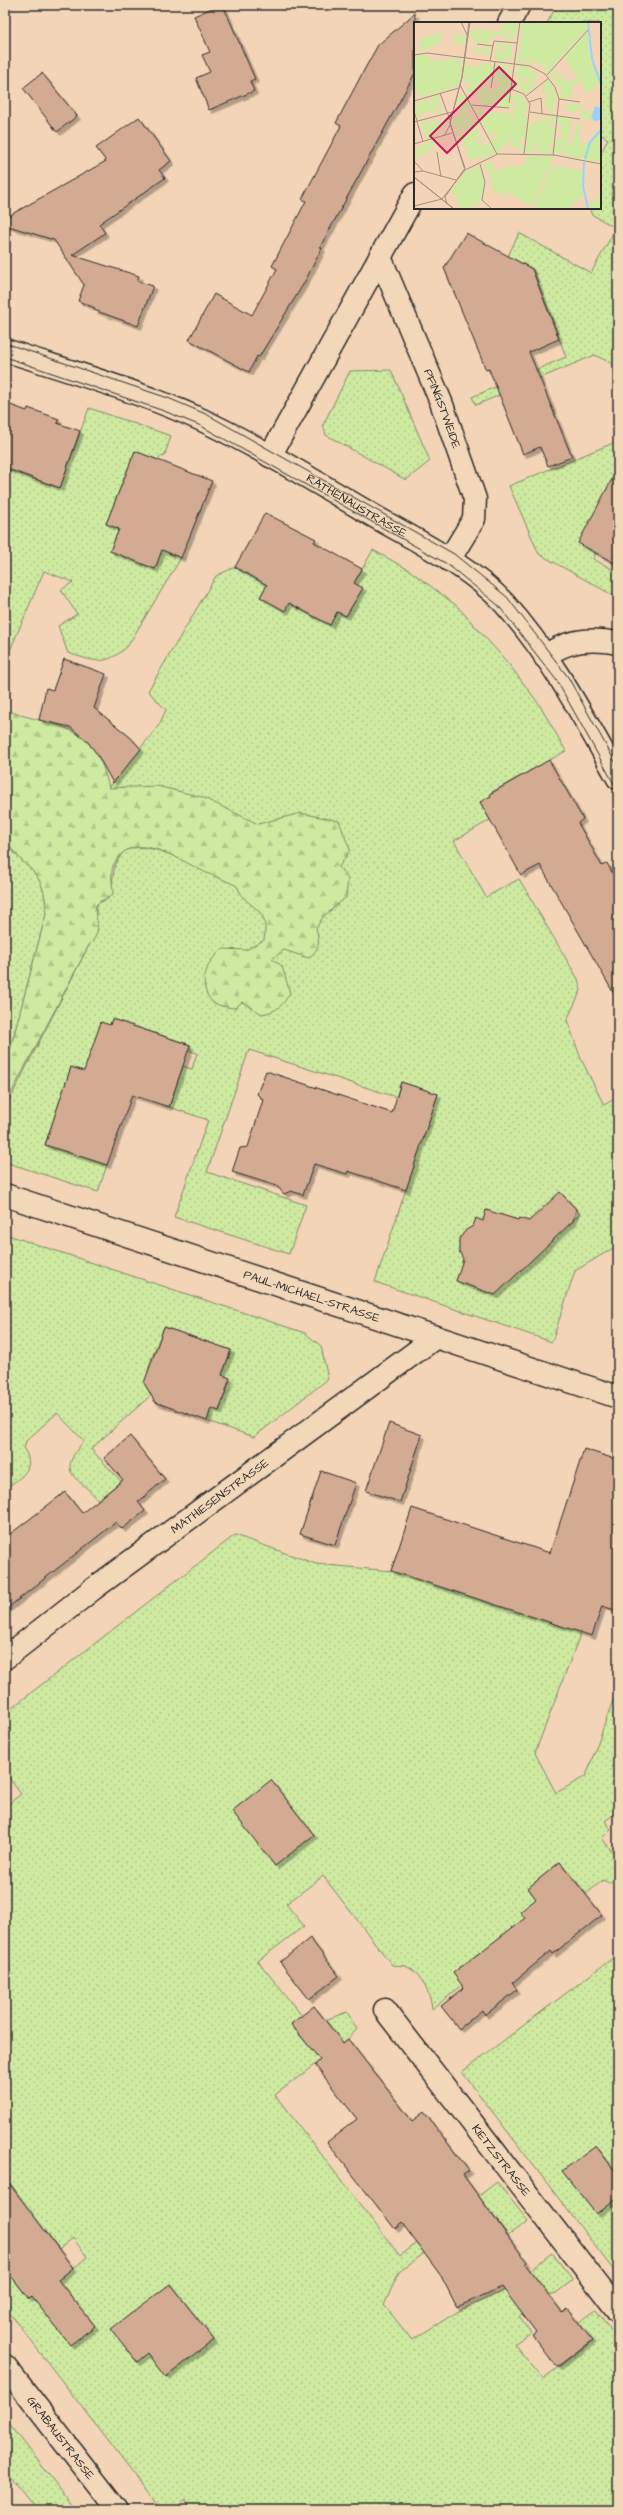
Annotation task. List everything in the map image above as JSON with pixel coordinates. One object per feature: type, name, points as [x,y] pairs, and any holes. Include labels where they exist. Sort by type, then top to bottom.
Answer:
[{"type":"street","points":[[510,22],[519,5]]},
{"type":"street","points":[[270,456],[414,196]]},
{"type":"street","name":"PFINGSTWEIDE","points":[[380,257],[441,402],[476,500],[474,519],[449,560]]},
{"type":"street","name":"RATHENAUSTRASSE","points":[[5,350],[165,404],[203,420],[270,456],[449,560],[503,602],[563,680],[618,778]]},
{"type":"street","points":[[545,657],[557,648],[575,642],[600,640],[618,643]]},
{"type":"street","name":"PAUL-MICHAEL-STRASSE","points":[[5,1195],[618,1397]]},
{"type":"street","name":"MATHIESENSTRASSE","points":[[5,1658],[93,1589],[436,1337]]},
{"type":"street","name":"KIETZSTRASSE","points":[[385,2010],[618,2311]]},
{"type":"street","name":"GRABAUSTRASSE","points":[[5,2366],[117,2510]]},
{"type":"green space","points":[[557,5],[618,5],[618,367],[595,355],[476,405],[472,397],[566,357],[533,269],[508,256],[519,233],[591,273],[616,228],[591,214],[590,209],[601,209],[601,153],[608,139],[601,135],[601,22],[548,22]]},
{"type":"green space","points":[[391,370],[430,461],[406,480],[326,435],[323,425],[350,371]]},
{"type":"green space","points":[[89,408],[171,436],[164,457],[160,456],[158,460],[135,451],[106,524],[119,529],[110,551],[155,569],[162,550],[181,558],[127,647],[112,658],[105,660],[92,660],[68,653],[58,626],[77,614],[61,590],[73,582],[44,571],[5,662],[5,481],[9,470],[60,488]]},
{"type":"green space","points":[[618,441],[618,502],[593,559],[616,571],[618,568],[618,598],[539,554],[509,486]]},
{"type":"green space","points":[[373,550],[409,570],[457,606],[508,663],[539,704],[566,751],[490,793],[491,796],[480,802],[490,820],[454,841],[486,897],[519,879],[578,979],[581,990],[567,1020],[581,1059],[604,1105],[618,1097],[618,1245],[575,1271],[552,1342],[375,1282],[438,1094],[401,1082],[396,1097],[249,1050],[207,1172],[306,1205],[289,1254],[174,1217],[208,1120],[169,1107],[183,1066],[192,1069],[197,1053],[190,1051],[191,1045],[112,1019],[94,1075],[71,1067],[45,1145],[107,1165],[98,1192],[5,1162],[5,839],[12,850],[38,878],[45,899],[46,914],[6,1065],[9,1101],[89,945],[93,940],[96,930],[96,909],[98,903],[108,899],[114,870],[118,859],[122,854],[131,848],[145,848],[161,851],[197,865],[238,886],[242,895],[257,909],[264,920],[266,928],[265,940],[287,891],[109,788],[159,725],[166,710],[148,691],[216,576],[235,567],[267,585],[260,597],[289,603],[330,625],[337,612],[346,616],[362,588],[354,583]],"holes":[[[560,1192],[580,1214],[566,1227],[545,1206]]]},
{"type":"green space","points":[[5,710],[58,725],[72,731],[84,739],[94,750],[102,766],[109,788],[157,786],[202,797],[258,824],[301,813],[339,821],[350,850],[339,867],[348,879],[346,897],[323,917],[316,928],[318,945],[312,955],[308,958],[284,950],[272,959],[282,966],[290,993],[279,1007],[262,1014],[242,1002],[235,1008],[224,1007],[211,1001],[206,991],[204,985],[206,971],[213,958],[218,953],[223,949],[246,950],[264,940],[265,928],[264,920],[261,914],[247,901],[237,886],[209,874],[172,855],[144,847],[132,848],[121,854],[113,867],[113,894],[100,901],[95,908],[98,927],[97,933],[89,945],[5,1105],[6,1065],[46,914],[45,899],[38,878],[12,850],[5,839]]},
{"type":"green space","points":[[5,1234],[305,1333],[321,1346],[328,1379],[254,1437],[207,1421],[211,1408],[219,1411],[230,1379],[222,1375],[231,1350],[164,1327],[148,1370],[147,1379],[151,1395],[91,1449],[121,1481],[98,1500],[77,1480],[70,1469],[71,1462],[75,1453],[84,1441],[57,1413],[26,1441],[24,1449],[28,1456],[28,1468],[21,1477],[5,1489]]},
{"type":"green space","points":[[235,1535],[316,1564],[391,1571],[581,1632],[535,1753],[556,1793],[586,1776],[618,1686],[618,1811],[605,1821],[611,1829],[602,1838],[618,1860],[618,1876],[609,1883],[603,1880],[586,1894],[560,1862],[528,1888],[536,1899],[538,1935],[507,1967],[490,1945],[454,1972],[463,1985],[432,2009],[427,1990],[420,1978],[405,1966],[392,1965],[323,1876],[286,1904],[304,1926],[258,1961],[302,2016],[291,2024],[302,2038],[325,2020],[347,2012],[357,2029],[348,2039],[275,2095],[400,2256],[497,2182],[528,2221],[508,2235],[486,2207],[399,2272],[384,2305],[412,2340],[457,2312],[503,2291],[552,2253],[573,2280],[556,2293],[545,2296],[519,2316],[531,2332],[514,2344],[543,2379],[592,2341],[578,2323],[596,2310],[618,2339],[618,2510],[191,2510],[185,2500],[172,2510],[161,2510],[5,2307],[5,2268],[29,2299],[72,2266],[74,2268],[87,2257],[73,2238],[59,2249],[45,2231],[5,2202],[17,2193],[5,2176],[5,1807],[21,1794],[5,1773],[5,1713]]},
{"type":"green space","points":[[618,1954],[618,2276],[462,2072]]},
{"type":"green space","points":[[5,2418],[76,2510],[37,2510],[5,2469]]},
{"type":"building","points":[[219,5],[223,5],[255,79],[250,81],[254,91],[209,110],[196,78],[210,72],[202,55],[210,52],[194,16]]},
{"type":"building","points":[[415,13],[414,75],[320,247],[322,248],[304,283],[259,357],[257,356],[249,372],[189,340],[214,294],[252,315],[277,269],[272,266],[306,201],[302,199],[341,126],[336,123],[378,45]]},
{"type":"building","points":[[42,73],[77,116],[57,132],[23,88]]},
{"type":"building","points":[[139,117],[171,161],[159,170],[165,178],[99,224],[105,233],[72,255],[139,276],[137,281],[153,286],[138,326],[94,310],[95,308],[78,301],[84,285],[54,240],[5,225],[5,218],[106,161],[96,148]]},
{"type":"building","points":[[466,233],[532,269],[559,339],[529,352],[572,457],[548,466],[540,447],[523,454],[489,369],[486,370],[444,268]]},
{"type":"building","points":[[5,403],[27,411],[28,408],[59,419],[57,423],[80,431],[60,488],[5,468]]},
{"type":"building","points":[[135,451],[212,481],[181,558],[162,550],[155,569],[110,551],[119,529],[106,524]]},
{"type":"building","points":[[618,468],[618,565],[578,543]]},
{"type":"building","points":[[265,513],[316,539],[314,542],[362,569],[354,583],[363,588],[346,616],[337,612],[330,625],[289,603],[285,611],[260,597],[267,585],[235,567]]},
{"type":"building","points":[[64,659],[106,674],[94,708],[130,737],[141,749],[113,783],[97,754],[87,741],[70,727],[39,720],[46,688],[53,690]]},
{"type":"building","points":[[549,760],[583,819],[578,823],[602,866],[607,863],[618,884],[618,1001],[540,865],[521,875],[480,802],[491,796],[490,794]]},
{"type":"building","points":[[112,1019],[190,1045],[169,1107],[132,1095],[107,1165],[45,1145],[71,1067],[84,1071],[101,1022],[110,1025]]},
{"type":"building","points":[[266,1071],[392,1113],[401,1082],[438,1094],[406,1190],[348,1171],[347,1174],[314,1164],[303,1195],[291,1191],[284,1194],[277,1186],[232,1172],[240,1148],[248,1147],[263,1100],[257,1094]]},
{"type":"building","points":[[560,1192],[576,1209],[573,1221],[495,1295],[456,1281],[463,1259],[459,1251],[459,1239],[466,1230],[473,1226],[476,1218],[483,1221],[486,1210],[518,1220],[519,1218],[529,1221]]},
{"type":"building","points":[[164,1327],[231,1350],[222,1375],[230,1378],[219,1411],[211,1408],[207,1421],[155,1402],[144,1383]]},
{"type":"building","points":[[389,1423],[422,1435],[400,1502],[366,1491]]},
{"type":"building","points":[[130,1436],[165,1479],[138,1502],[145,1511],[122,1529],[116,1522],[5,1610],[5,1538],[65,1492],[82,1513],[123,1480],[104,1458]]},
{"type":"building","points":[[584,1449],[618,1460],[618,1611],[602,1606],[592,1636],[391,1571],[412,1508],[550,1553]]},
{"type":"building","points":[[321,1471],[356,1483],[335,1545],[300,1534]]},
{"type":"building","points":[[271,1780],[314,1835],[275,1866],[232,1811]]},
{"type":"building","points":[[560,1862],[602,1915],[553,1954],[551,1951],[512,1983],[517,1990],[485,2015],[482,2010],[459,2029],[441,2006],[464,1988],[453,1973],[525,1918],[520,1912],[536,1899],[528,1888]]},
{"type":"building","points":[[310,1938],[339,1976],[309,1999],[280,1962]]},
{"type":"building","points":[[314,2006],[343,2043],[348,2039],[412,2121],[424,2112],[469,2171],[463,2175],[527,2262],[525,2264],[562,2312],[567,2308],[592,2340],[557,2367],[532,2335],[536,2332],[502,2287],[457,2307],[441,2276],[402,2223],[395,2229],[327,2142],[357,2119],[315,2065],[320,2060],[291,2024]]},
{"type":"building","points":[[596,2146],[618,2175],[618,2197],[596,2214],[562,2171]]},
{"type":"building","points":[[5,2178],[73,2268],[58,2280],[95,2326],[70,2345],[32,2297],[29,2299],[5,2268]]},
{"type":"building","points":[[170,2284],[214,2340],[166,2377],[148,2353],[137,2362],[111,2329]]},
{"type":"tram line","points":[[5,343],[168,398],[208,415],[454,554],[507,597],[568,677],[618,767]]},
{"type":"tram line","points":[[5,357],[164,411],[201,426],[447,564],[498,605],[557,681],[618,791]]}]
